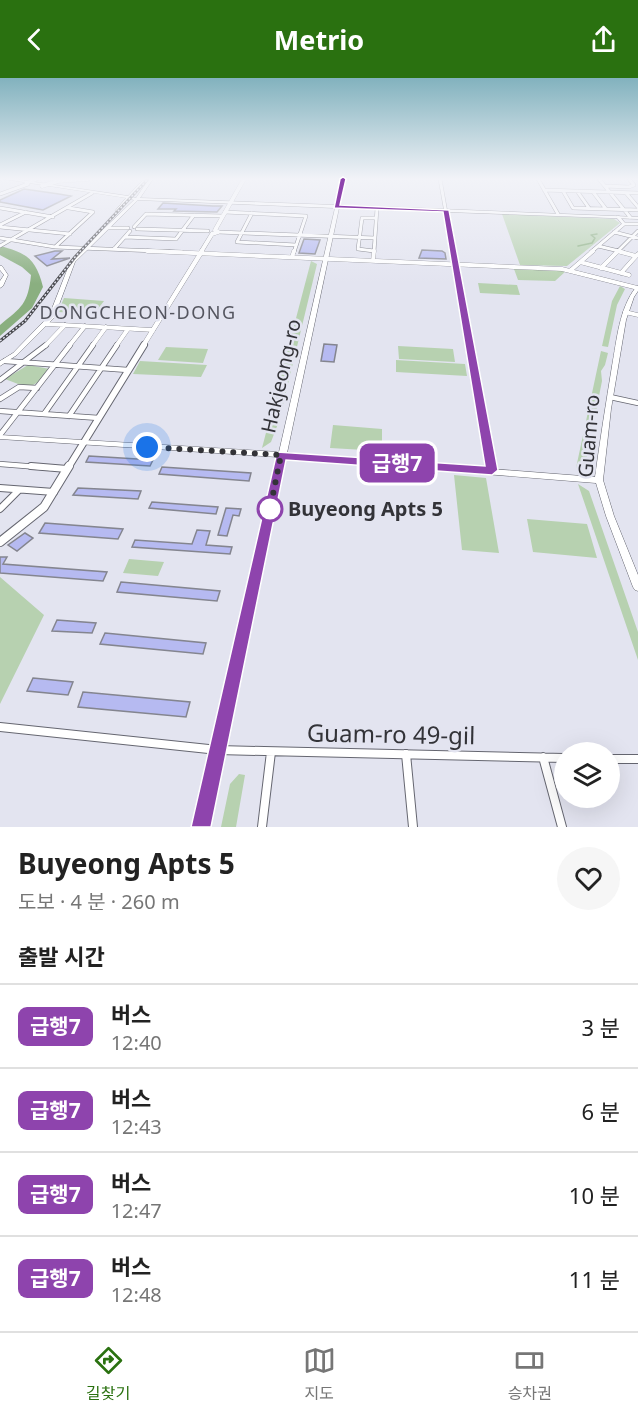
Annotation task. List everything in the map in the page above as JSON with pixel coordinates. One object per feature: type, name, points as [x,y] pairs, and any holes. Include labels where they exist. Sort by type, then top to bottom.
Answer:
[{"type":"main road","points":[[2,361],[15,354],[46,324],[59,302],[73,261],[115,214]]},
{"type":"main road","points":[[2,361],[45,320],[54,305],[66,264],[122,214]]},
{"type":"main road","name":"Hakjeong-ro","points":[[201,827],[335,214]]},
{"type":"main road","points":[[558,214],[638,218]]},
{"type":"main road","points":[[0,267],[6,275],[0,286]]},
{"type":"main road","name":"Guam-ro","points":[[638,288],[631,297],[625,312],[610,397],[599,480],[638,587]]},
{"type":"main road","points":[[0,436],[492,470],[599,480]]},
{"type":"street","points":[[0,226],[22,214]]},
{"type":"street","points":[[37,214],[53,217]]},
{"type":"street","points":[[0,246],[58,214]]},
{"type":"street","points":[[55,247],[91,214]]},
{"type":"street","points":[[114,249],[146,214],[224,214]]},
{"type":"street","points":[[0,542],[33,517],[54,492],[224,214]]},
{"type":"street","points":[[251,214],[237,242],[296,245]]},
{"type":"street","points":[[269,214],[306,216],[292,257]]},
{"type":"street","points":[[374,261],[376,214]]},
{"type":"street","points":[[447,214],[471,363],[492,470]]},
{"type":"street","points":[[627,214],[630,217]]},
{"type":"street","points":[[125,237],[176,239],[194,215]]},
{"type":"street","points":[[618,217],[624,224]]},
{"type":"street","points":[[374,251],[359,250],[359,238],[362,218],[376,218]]},
{"type":"street","points":[[571,270],[624,224],[638,224]]},
{"type":"street","points":[[0,226],[69,234]]},
{"type":"street","points":[[107,228],[375,238]]},
{"type":"street","points":[[601,268],[638,231]]},
{"type":"street","points":[[614,232],[638,238]]},
{"type":"street","points":[[0,237],[55,247],[571,270],[638,288]]},
{"type":"street","points":[[598,246],[637,255],[621,273]]},
{"type":"street","points":[[580,262],[629,275]]},
{"type":"street","points":[[625,312],[638,315]]},
{"type":"street","points":[[46,324],[153,330]]},
{"type":"street","points":[[0,380],[26,363],[50,343],[64,325]]},
{"type":"street","points":[[0,436],[85,326]]},
{"type":"street","points":[[44,414],[106,327]]},
{"type":"street","points":[[69,416],[128,329]]},
{"type":"street","points":[[2,361],[128,370]]},
{"type":"street","points":[[0,399],[19,387],[37,388]]},
{"type":"street","points":[[610,397],[638,404]]},
{"type":"street","points":[[0,411],[99,418]]},
{"type":"street","points":[[0,464],[67,469]]},
{"type":"street","points":[[0,488],[54,492]]},
{"type":"street","points":[[0,509],[20,490]]},
{"type":"street","points":[[628,562],[638,563]]},
{"type":"street","name":"Guam-ro 49-gil","points":[[0,727],[218,750],[554,758]]},
{"type":"street","points":[[262,827],[271,752]]},
{"type":"street","points":[[406,754],[412,827]]},
{"type":"street","points":[[543,757],[562,827]]},
{"type":"street","points":[[620,759],[638,759]]},
{"type":"shaded area","points":[[502,214],[614,219],[620,223],[567,266],[520,265]]},
{"type":"shaded area","points":[[0,246],[17,251],[29,259],[37,270],[43,287],[32,308],[0,336],[0,325],[19,309],[26,299],[31,275],[22,267],[0,255]]},
{"type":"shaded area","points":[[311,261],[317,264],[279,421],[271,442],[262,448]]},
{"type":"shaded area","points":[[514,269],[566,271],[555,281],[518,280]]},
{"type":"shaded area","points":[[478,283],[517,285],[520,295],[480,293]]},
{"type":"shaded area","points":[[620,286],[625,289],[617,305],[608,347],[602,346],[612,301]]},
{"type":"shaded area","points":[[64,298],[104,301],[94,314],[58,312]]},
{"type":"shaded area","points":[[398,346],[453,349],[455,362],[399,359]]},
{"type":"shaded area","points":[[166,347],[208,349],[203,363],[158,360]]},
{"type":"shaded area","points":[[601,351],[608,353],[601,371],[602,381],[585,466],[576,468]]},
{"type":"shaded area","points":[[396,360],[465,364],[467,376],[396,372]]},
{"type":"shaded area","points":[[140,361],[207,365],[201,377],[133,374]]},
{"type":"shaded area","points":[[28,365],[50,369],[31,386],[20,385],[5,379]]},
{"type":"shaded area","points":[[333,425],[382,429],[382,451],[330,448]]},
{"type":"shaded area","points":[[454,475],[486,478],[499,553],[462,550]]},
{"type":"shaded area","points":[[578,484],[589,491],[638,632],[638,660]]},
{"type":"shaded area","points":[[527,519],[587,524],[597,558],[533,552]]},
{"type":"shaded area","points":[[129,559],[164,562],[158,576],[123,573]]},
{"type":"shaded area","points":[[0,577],[44,615],[0,704]]},
{"type":"shaded area","points":[[239,774],[245,775],[236,827],[221,827],[230,784]]},
{"type":"building","points":[[304,239],[320,240],[315,254],[299,253]]},
{"type":"building","points":[[422,250],[442,251],[446,259],[419,258]]},
{"type":"building","points":[[62,251],[52,259],[70,258],[47,266],[35,256]]},
{"type":"building","points":[[324,344],[337,345],[334,362],[321,361]]},
{"type":"building","points":[[89,456],[153,460],[150,466],[86,462]]},
{"type":"building","points":[[162,467],[251,473],[249,481],[159,474]]},
{"type":"building","points":[[78,488],[141,491],[138,499],[73,495]]},
{"type":"building","points":[[152,502],[218,507],[216,514],[149,508]]},
{"type":"building","points":[[226,508],[241,509],[239,516],[233,515],[227,536],[218,535]]},
{"type":"building","points":[[45,523],[123,529],[118,539],[39,533]]},
{"type":"building","points":[[197,530],[210,531],[206,545],[232,547],[230,554],[132,547],[135,540],[192,544]]},
{"type":"building","points":[[25,533],[33,538],[17,551],[8,545]]},
{"type":"building","points":[[0,557],[7,557],[3,564],[107,572],[103,581],[0,573]]},
{"type":"building","points":[[121,582],[220,591],[217,601],[117,592]]},
{"type":"building","points":[[57,620],[96,623],[92,633],[52,631]]},
{"type":"building","points":[[105,633],[206,643],[203,654],[100,644]]},
{"type":"building","points":[[33,678],[73,682],[68,695],[27,691]]},
{"type":"building","points":[[83,692],[190,702],[186,717],[78,707]]},
{"type":"waterway","points":[[578,246],[592,243],[595,238],[591,235],[597,234]]},
{"type":"railway","points":[[0,341],[25,321],[75,257],[115,214]]},
{"type":"bus line","name":"급행7","points":[[201,827],[281,455],[492,470],[471,363],[447,214]]},
{"type":"place","name":"Buyeong Apts 5","points":[[270,509]]},
{"type":"district","name":"DONGCHEON-DONG","points":[[138,313]]},
{"type":"route","points":[[147,447],[281,455],[270,509]]}]
